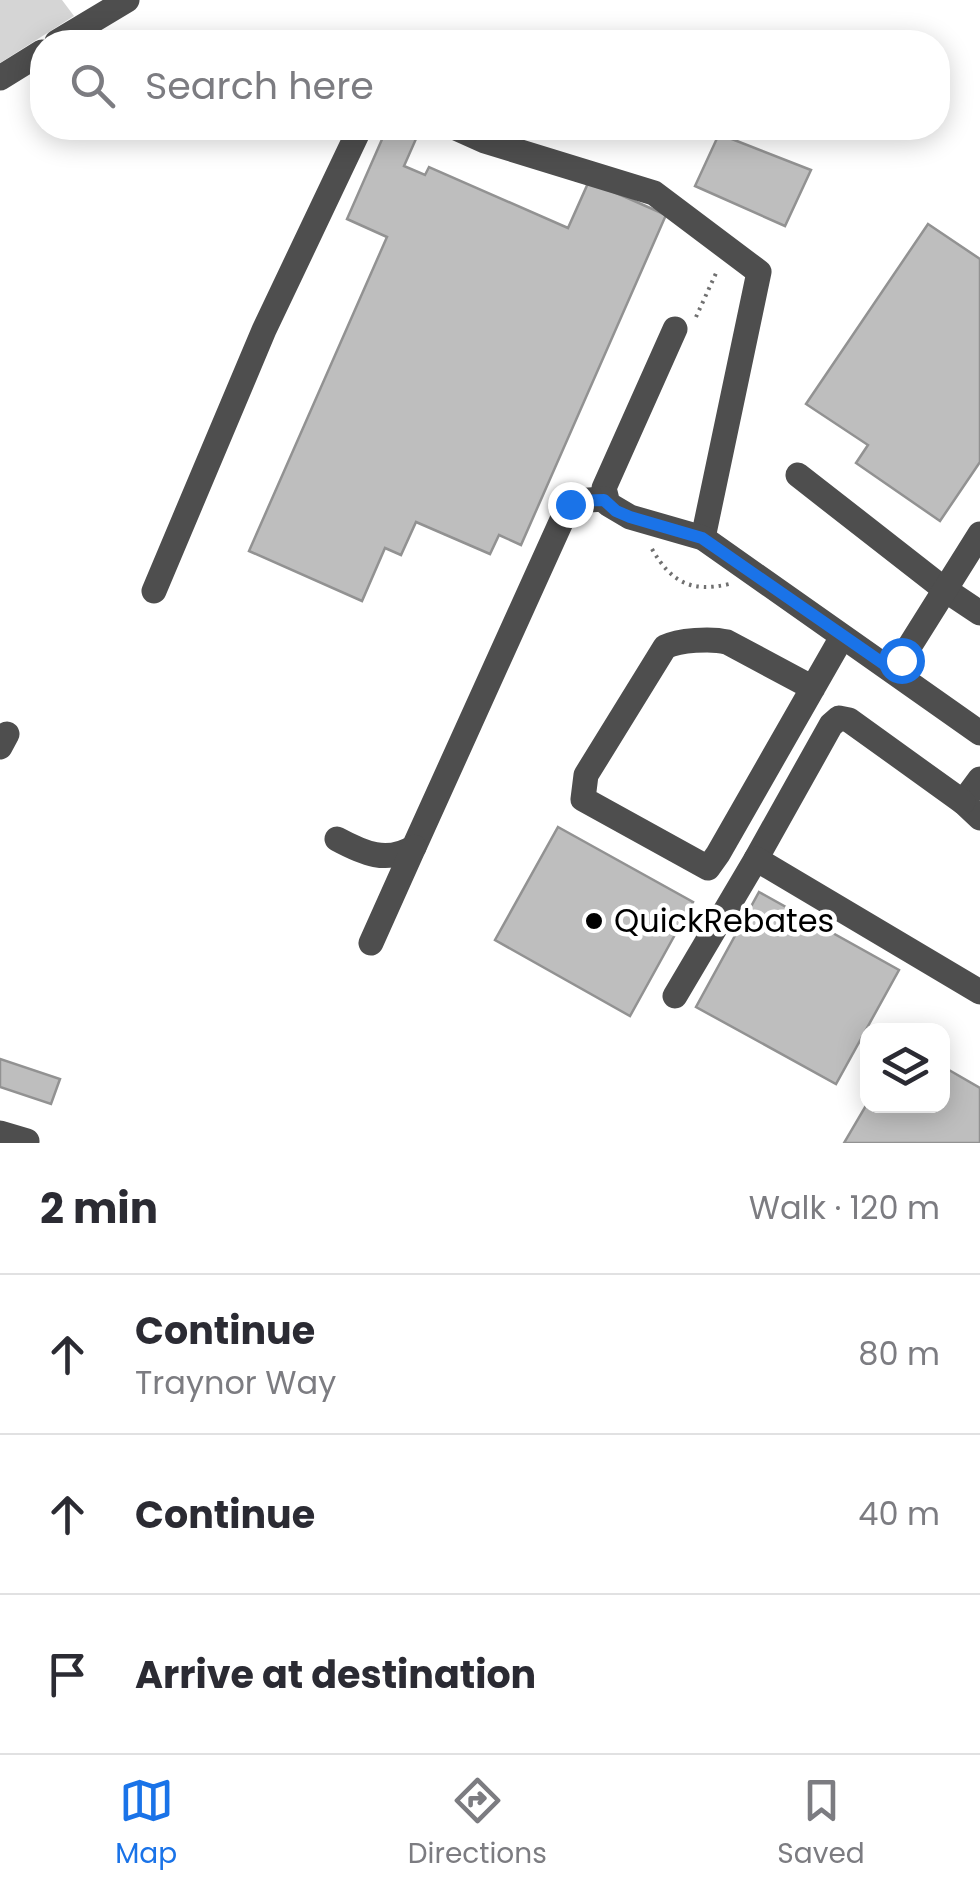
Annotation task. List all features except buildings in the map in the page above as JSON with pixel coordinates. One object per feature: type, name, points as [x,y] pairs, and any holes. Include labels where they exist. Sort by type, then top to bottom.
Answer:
[{"type":"street","points":[[78,30],[127,0]]},
{"type":"street","points":[[0,78],[30,59]]},
{"type":"street","points":[[154,592],[264,330],[354,140]]},
{"type":"street","points":[[484,140],[654,193],[759,272],[702,538]]},
{"type":"street","points":[[604,500],[604,488],[685,323]]},
{"type":"street","points":[[798,475],[980,613]]},
{"type":"street","points":[[370,943],[566,511],[574,501],[604,500],[630,517],[702,538],[980,733]]},
{"type":"street","points":[[894,671],[980,534]]},
{"type":"street","points":[[708,868],[842,636]]},
{"type":"street","points":[[740,885],[583,799],[586,775],[664,647],[676,642],[727,642],[813,688]]},
{"type":"street","points":[[675,996],[831,725],[840,718],[849,720],[971,810],[980,778]]},
{"type":"street","points":[[337,840],[380,857],[403,854],[414,847]]},
{"type":"street","points":[[756,859],[980,992]]},
{"type":"street","points":[[0,1133],[26,1142]]},
{"type":"path","points":[[685,323],[727,248]]},
{"type":"shaded area","points":[[0,0],[62,0],[74,16],[52,30],[30,30],[30,44],[0,63]]},
{"type":"place","name":"QuickRebates","points":[[594,921]]},
{"type":"route","points":[[570,504],[604,500],[630,517],[702,538],[894,671],[901,660]]}]
